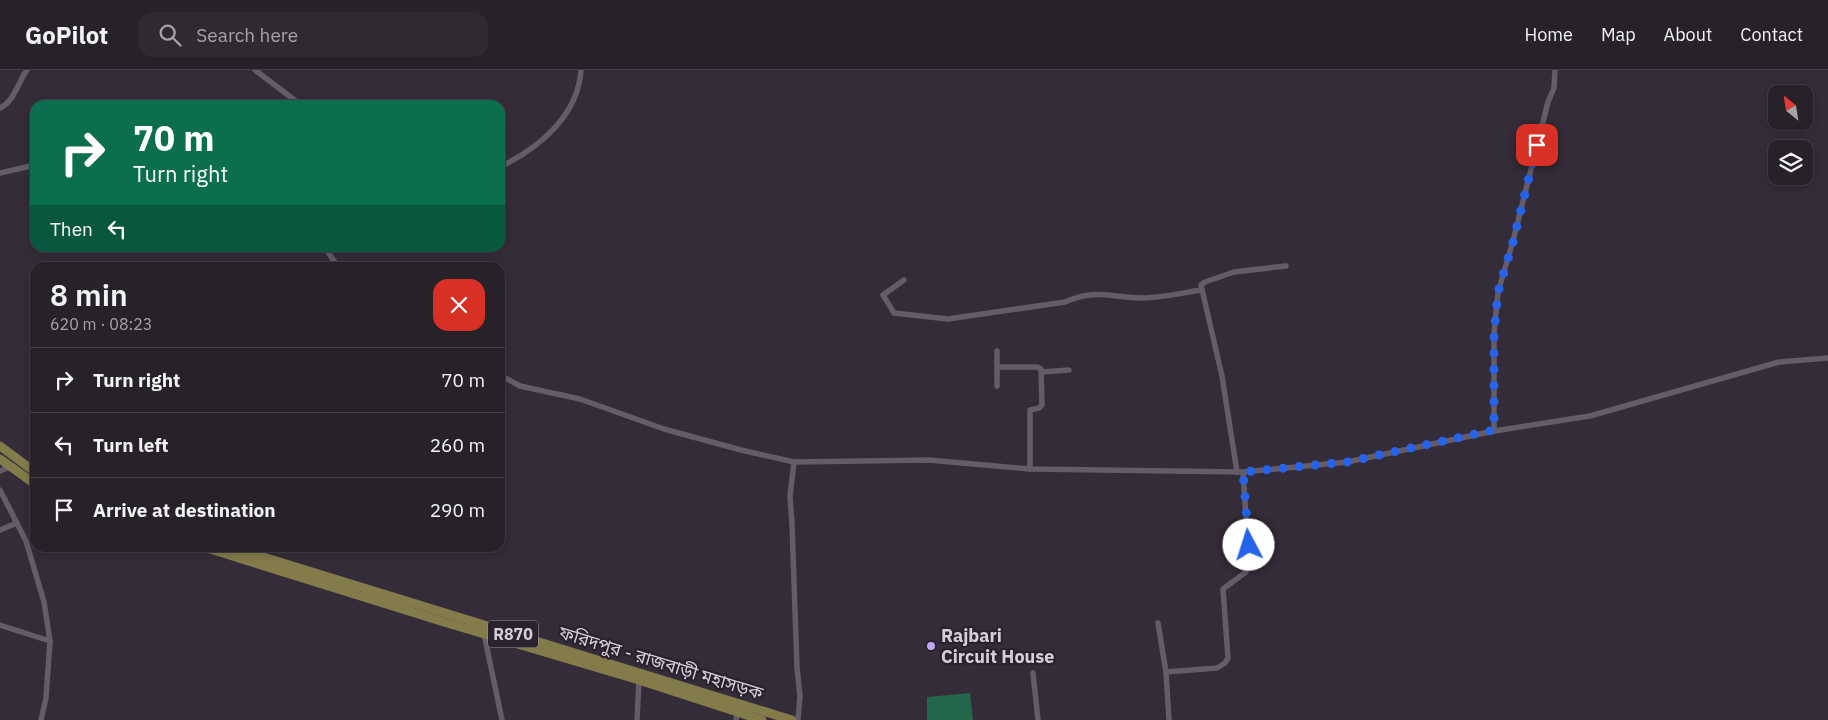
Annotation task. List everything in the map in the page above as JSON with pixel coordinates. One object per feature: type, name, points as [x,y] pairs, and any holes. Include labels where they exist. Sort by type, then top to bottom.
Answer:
[{"type":"main road","points":[[0,446],[30,468]]},
{"type":"main road","points":[[0,459],[30,481]]},
{"type":"main road","name":"ফরিদপুর - রাজবাড়ী মহাসড়ক","points":[[220,552],[639,680],[736,716],[762,720]]},
{"type":"main road","name":"ফরিদপুর - রাজবাড়ী মহাসড়ক","points":[[247,552],[792,720]]},
{"type":"street","points":[[0,108],[12,97],[27,70]]},
{"type":"street","points":[[255,70],[294,100]]},
{"type":"street","points":[[505,164],[532,148],[560,124],[574,102],[581,80],[581,70]]},
{"type":"street","points":[[1494,430],[1494,334],[1498,292],[1513,242],[1548,102],[1554,88],[1555,70]]},
{"type":"street","points":[[0,173],[30,166]]},
{"type":"street","points":[[1166,672],[1217,668],[1225,663],[1228,658],[1223,589],[1246,572],[1249,563],[1240,472],[1222,376],[1201,286],[1204,282],[1234,272],[1286,266]]},
{"type":"street","points":[[904,280],[883,295],[894,313],[948,319],[1065,302],[1080,296],[1096,294],[1143,298],[1201,290]]},
{"type":"street","points":[[997,351],[997,386]]},
{"type":"street","points":[[505,378],[520,386],[580,399],[664,429],[794,462],[930,460],[1030,469],[1240,472],[1347,462],[1494,430],[1590,416],[1779,362],[1828,358]]},
{"type":"street","points":[[998,367],[1038,367],[1042,372],[1042,405],[1039,408],[1030,410],[1030,469]]},
{"type":"street","points":[[1042,372],[1069,370]]},
{"type":"street","points":[[794,462],[790,496],[796,668],[800,696],[798,720]]},
{"type":"street","points":[[0,471],[10,467]]},
{"type":"street","points":[[0,490],[26,540],[44,602],[50,640],[46,698],[41,720]]},
{"type":"street","points":[[0,530],[17,523]]},
{"type":"street","points":[[1158,623],[1166,672],[1169,720]]},
{"type":"street","points":[[0,625],[50,640]]},
{"type":"street","points":[[484,634],[502,720]]},
{"type":"street","points":[[1033,673],[1038,720]]},
{"type":"street","points":[[637,720],[639,680]]},
{"type":"green space","points":[[970,693],[973,720],[927,720],[927,697]]},
{"type":"place","name":"Rajbari Circuit House","points":[[931,646]]},
{"type":"route","points":[[1249,545],[1243,472],[1347,462],[1494,430],[1494,334],[1498,292],[1513,242],[1537,145]]}]
